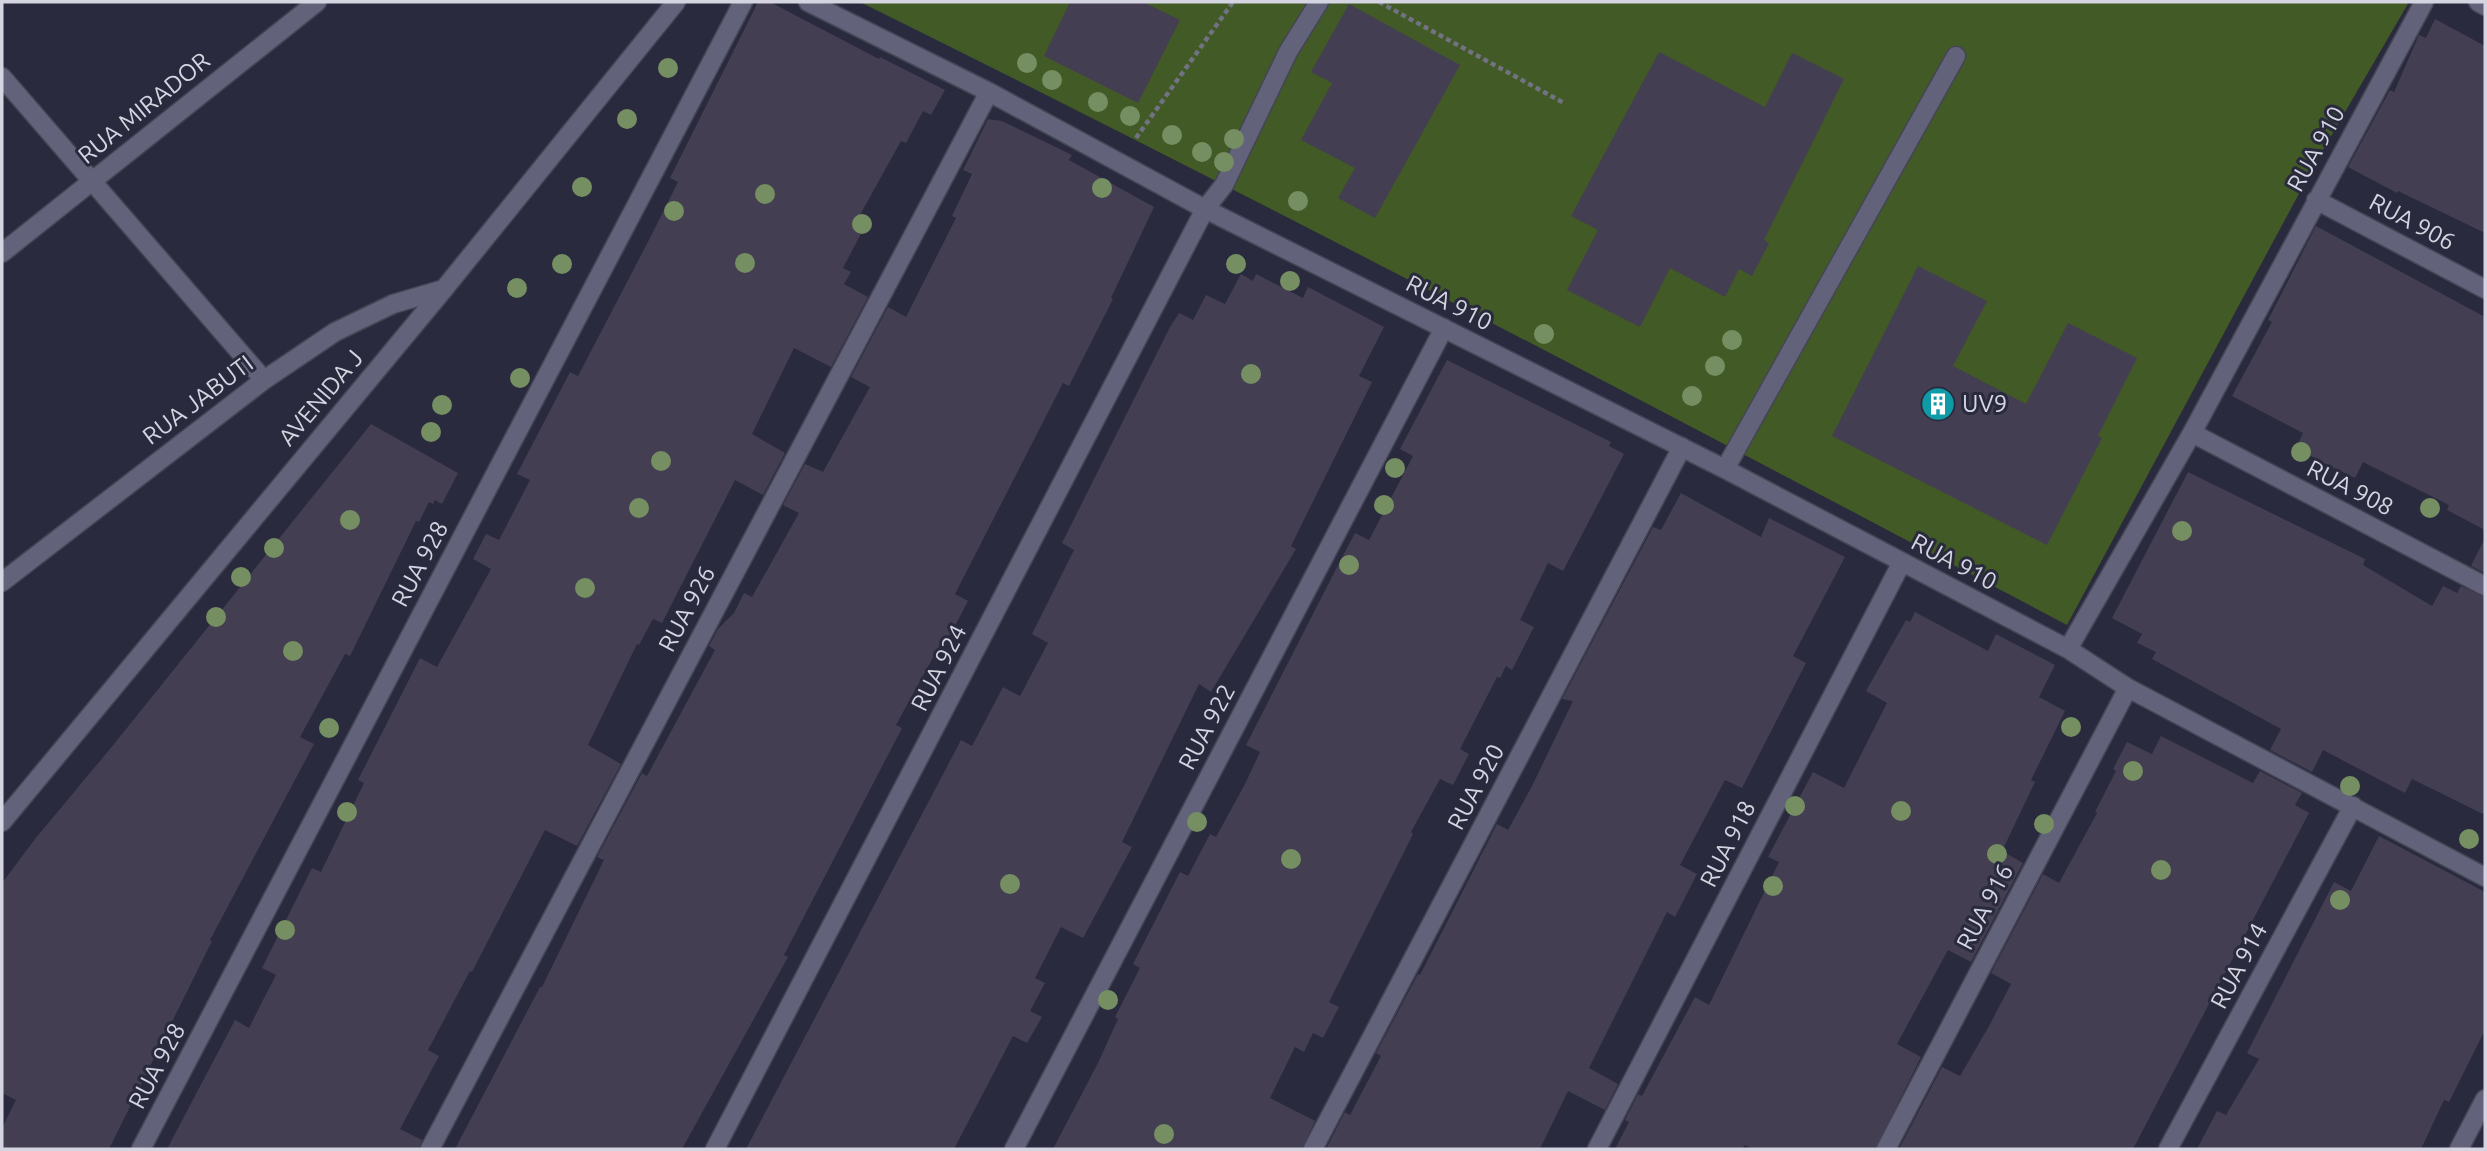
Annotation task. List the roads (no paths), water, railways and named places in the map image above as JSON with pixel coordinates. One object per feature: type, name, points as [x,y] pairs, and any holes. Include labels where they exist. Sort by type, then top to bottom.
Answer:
[{"type":"street","name":"RUA MIRADOR","points":[[2,253],[317,2]]},
{"type":"street","name":"AVENIDA J","points":[[2,822],[443,289],[676,2]]},
{"type":"street","name":"RUA 928","points":[[141,1149],[743,2]]},
{"type":"street","name":"RUA 910","points":[[808,2],[989,92],[1205,208],[1725,469],[2068,649],[2128,688],[2485,877]]},
{"type":"street","name":"RUA 924","points":[[716,1149],[1205,208],[1224,185],[1287,52],[1319,2]]},
{"type":"street","name":"RUA 910","points":[[2068,649],[2192,433],[2424,2]]},
{"type":"street","points":[[2478,2],[2485,6]]},
{"type":"street","points":[[1725,469],[1956,57]]},
{"type":"street","points":[[2,76],[264,380]]},
{"type":"street","name":"RUA 926","points":[[429,1149],[989,92]]},
{"type":"street","name":"RUA 906","points":[[2316,200],[2485,289]]},
{"type":"street","name":"RUA JABUTI","points":[[2,582],[264,380],[335,332],[393,304],[443,289]]},
{"type":"street","name":"RUA 922","points":[[1014,1149],[1444,328]]},
{"type":"street","name":"RUA 908","points":[[2192,433],[2485,586]]},
{"type":"street","name":"RUA 920","points":[[1313,1149],[1682,447]]},
{"type":"street","name":"RUA 918","points":[[1597,1149],[1902,562]]},
{"type":"street","name":"RUA 916","points":[[1886,1149],[2128,688]]},
{"type":"street","name":"RUA 914","points":[[2168,1149],[2353,806]]},
{"type":"street","points":[[2459,1149],[2485,1099]]},
{"type":"place","name":"UV9","points":[[1938,404]]}]
